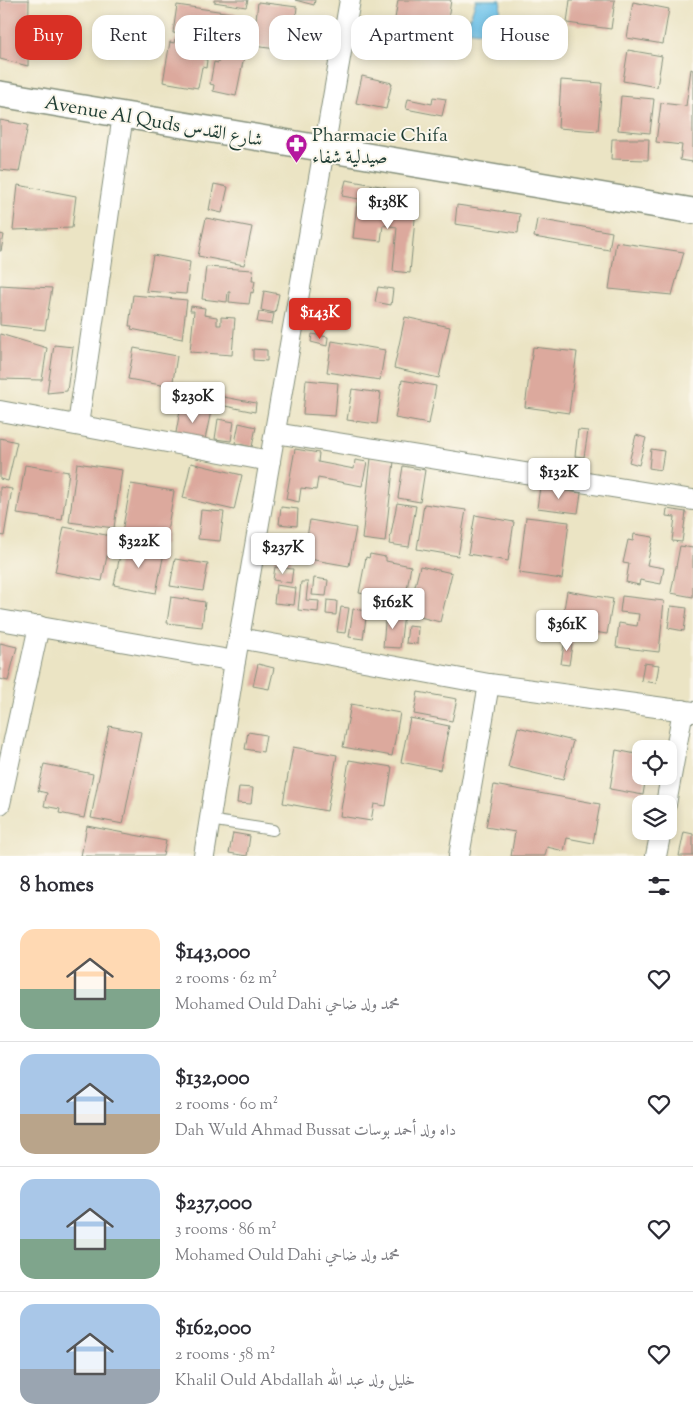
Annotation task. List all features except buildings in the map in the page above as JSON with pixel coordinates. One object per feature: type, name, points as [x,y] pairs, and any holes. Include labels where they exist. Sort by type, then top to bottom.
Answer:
[{"type":"street","points":[[204,856],[239,638],[350,0]]},
{"type":"street","name":"Avenue Al Quds شارع القدس","points":[[0,94],[693,211]]},
{"type":"street","points":[[78,426],[123,115]]},
{"type":"street","points":[[0,411],[270,460]]},
{"type":"street","points":[[275,433],[693,500]]},
{"type":"street","points":[[0,620],[235,662]]},
{"type":"street","points":[[0,804],[39,626]]},
{"type":"street","points":[[239,638],[489,684],[688,711],[668,795]]},
{"type":"street","points":[[459,856],[489,684]]},
{"type":"street","points":[[656,856],[659,840]]},
{"type":"lane","points":[[210,820],[273,830]]},
{"type":"water","points":[[476,0],[501,0],[500,15],[482,15],[482,32],[472,31],[471,15]]},
{"type":"place","name":"Pharmacie Chifa صيدلية شفاء","points":[[296,164]]}]
